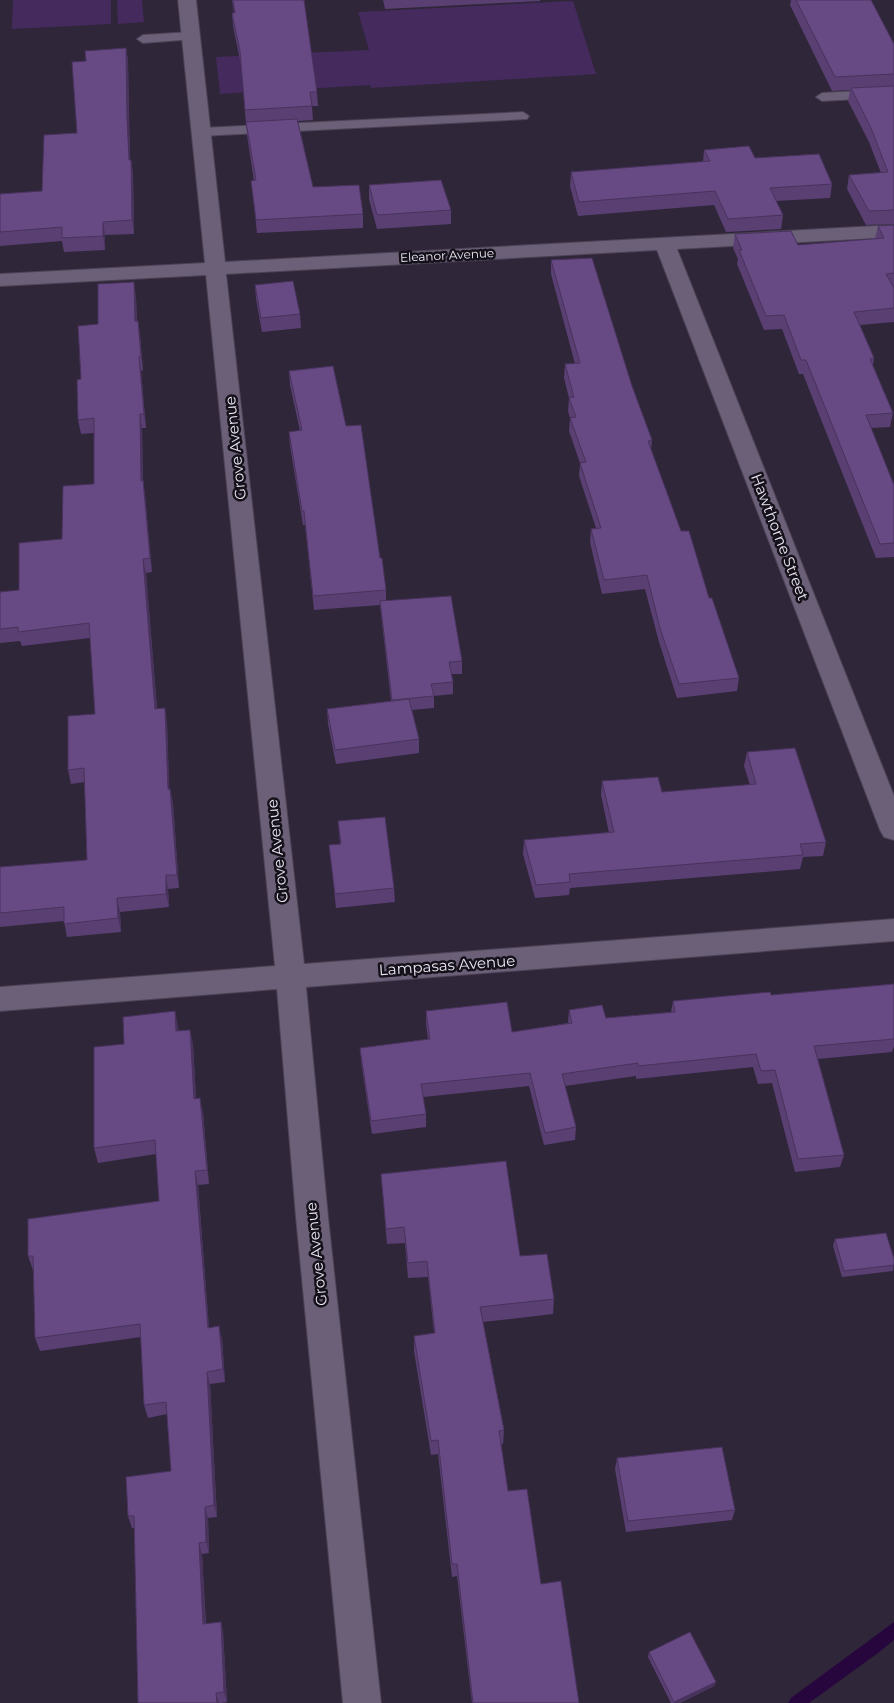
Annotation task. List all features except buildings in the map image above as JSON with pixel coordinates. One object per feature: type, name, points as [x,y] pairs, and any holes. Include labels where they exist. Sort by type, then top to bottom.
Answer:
[{"type":"street","name":"Grove Avenue","points":[[187,0],[291,977],[312,1217],[362,1703]]},
{"type":"street","name":"Eleanor Avenue","points":[[0,280],[894,231]]},
{"type":"street","name":"Hawthorne Street","points":[[666,244],[894,830]]},
{"type":"street","name":"Lampasas Avenue","points":[[0,1000],[894,930]]},
{"type":"lane","points":[[143,39],[191,36]]},
{"type":"lane","points":[[822,97],[894,93]]},
{"type":"lane","points":[[201,132],[523,116]]},
{"type":"shaded area","points":[[13,0],[111,0],[111,24],[12,29]]},
{"type":"shaded area","points":[[117,0],[142,0],[144,22],[118,24]]},
{"type":"shaded area","points":[[573,1],[596,74],[371,88],[370,85],[220,94],[216,57],[369,50],[358,12]]},
{"type":"waterway","points":[[796,1703],[873,1648],[894,1630]]}]
